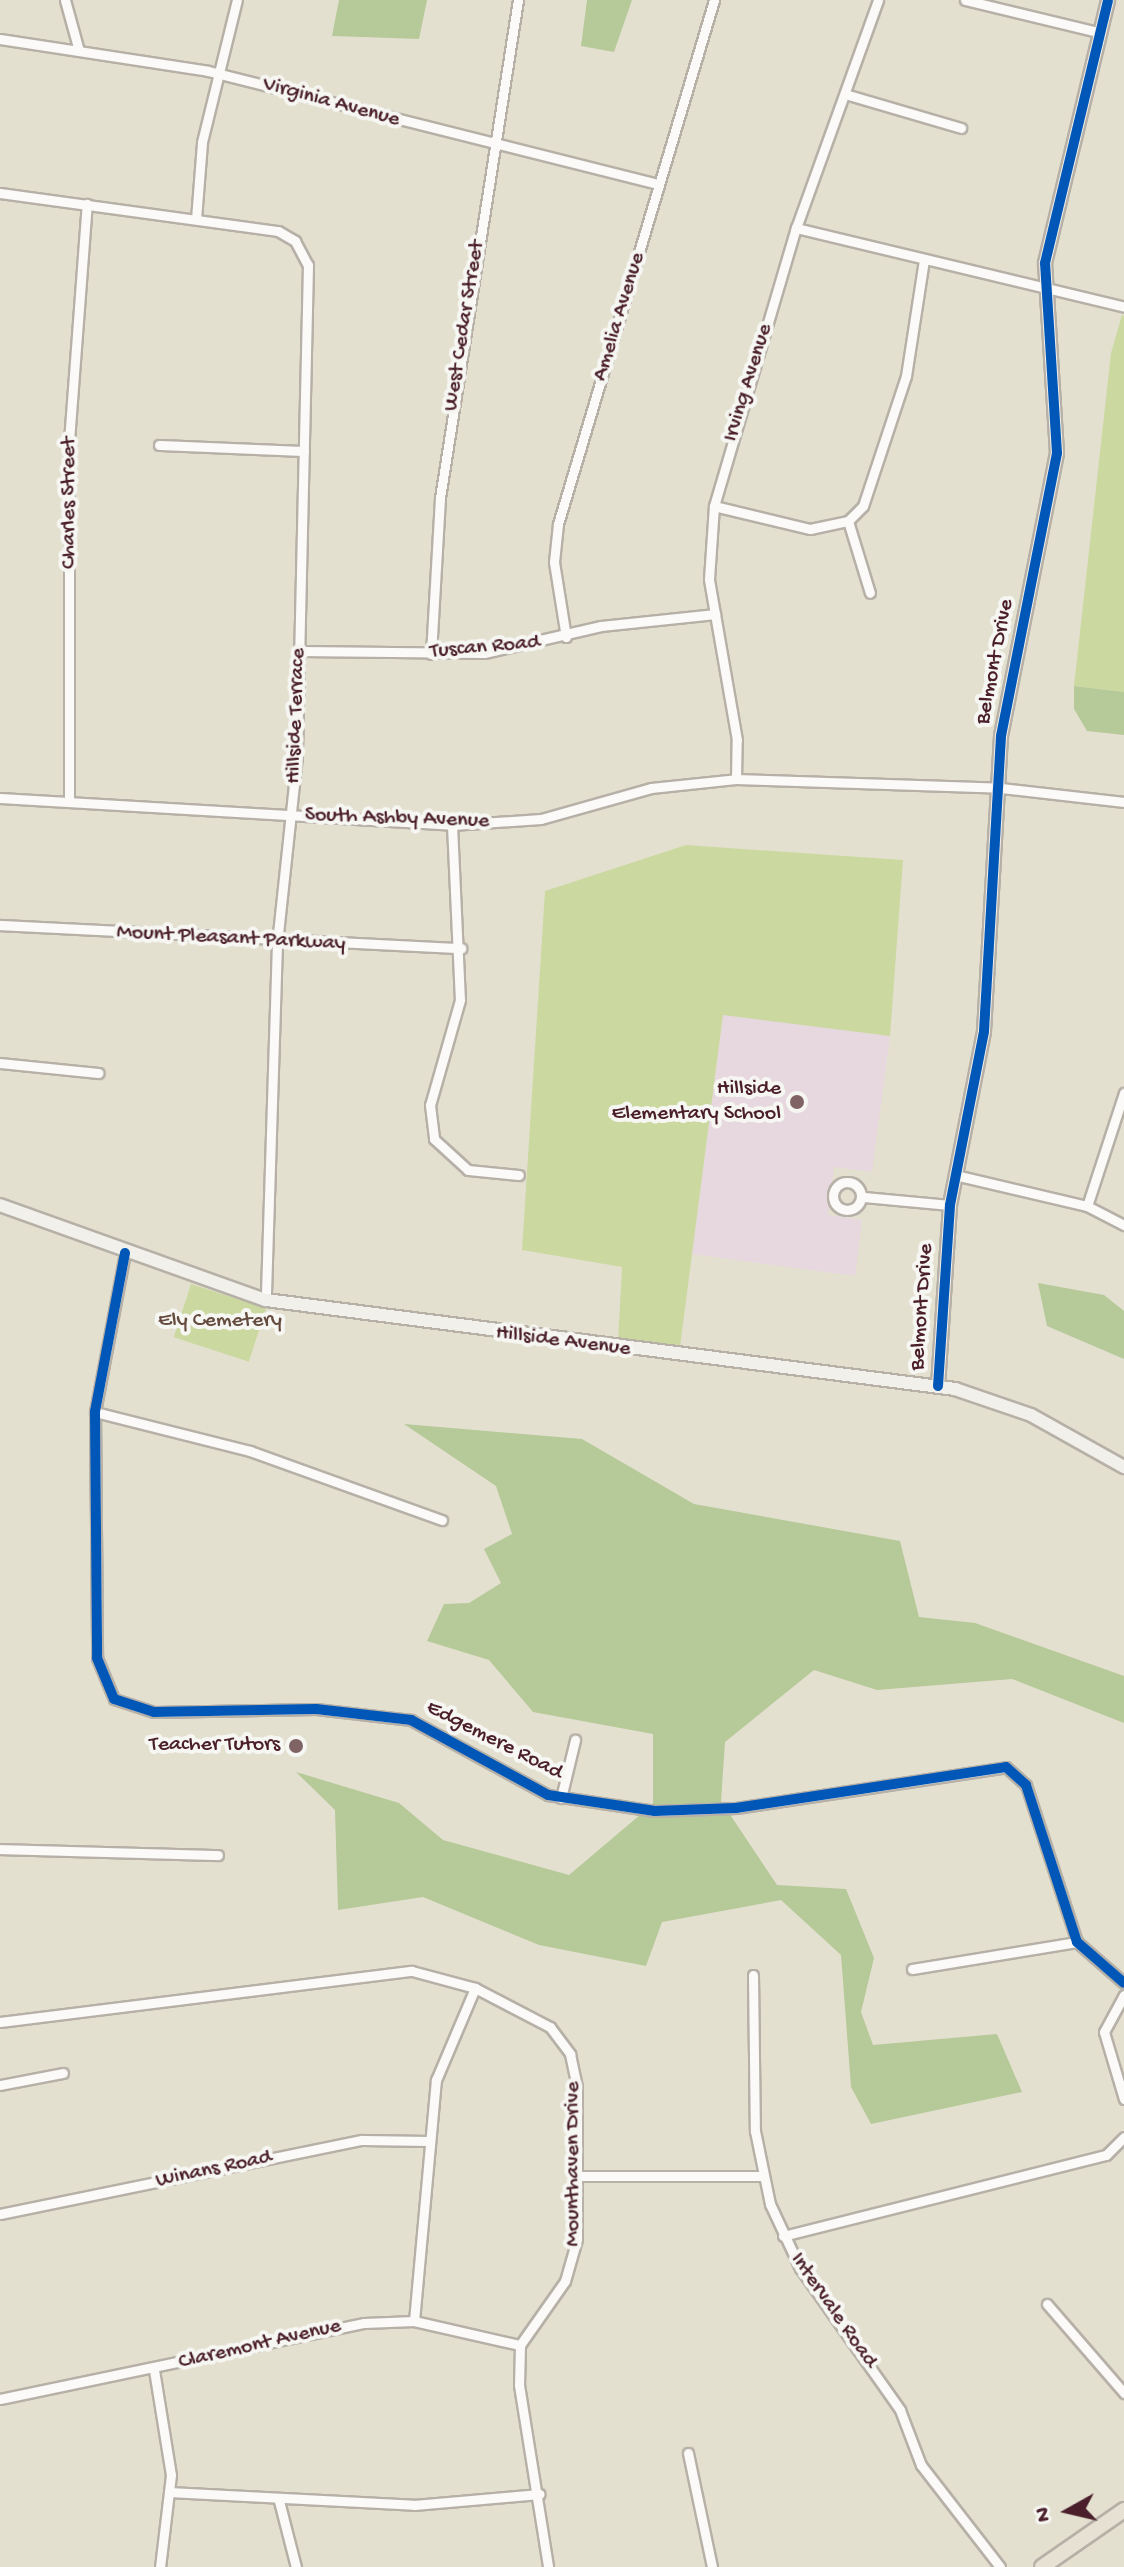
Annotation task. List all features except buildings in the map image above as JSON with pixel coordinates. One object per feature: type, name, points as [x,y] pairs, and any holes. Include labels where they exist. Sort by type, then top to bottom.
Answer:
[{"type":"main road","points":[[1042,2567],[1124,2510]]},
{"type":"street","points":[[65,0],[79,51]]},
{"type":"street","points":[[0,193],[196,219],[202,142],[237,0]]},
{"type":"street","name":"West Cedar Street","points":[[431,654],[440,498],[518,0]]},
{"type":"street","name":"Amelia Avenue","points":[[566,637],[554,562],[558,524],[714,0]]},
{"type":"street","name":"Irving Avenue","points":[[736,779],[737,740],[715,614],[709,557],[714,506],[796,228],[878,0]]},
{"type":"street","points":[[965,0],[1101,33]]},
{"type":"street","name":"Belmont Drive","points":[[938,1386],[950,1205],[984,1031],[1004,714],[1057,453],[1044,289],[1048,245],[1108,0]]},
{"type":"street","name":"Virginia Avenue","points":[[0,39],[219,74],[493,145],[659,184]]},
{"type":"street","points":[[845,94],[961,128]]},
{"type":"street","name":"Charles Street","points":[[69,802],[69,441],[87,204]]},
{"type":"street","name":"Hillside Terrace","points":[[196,219],[287,235],[305,256],[308,274],[300,651],[291,815],[277,943],[266,1300]]},
{"type":"street","points":[[796,228],[1124,307]]},
{"type":"street","points":[[714,506],[810,529],[848,521],[869,492],[906,376],[924,260]]},
{"type":"street","points":[[159,445],[304,451]]},
{"type":"street","points":[[848,521],[870,593]]},
{"type":"street","name":"Tuscan Road","points":[[300,651],[431,654],[535,647],[566,637],[715,614]]},
{"type":"street","name":"South Ashby Avenue","points":[[0,798],[452,825],[541,819],[660,787],[736,779],[1001,788],[1124,802]]},
{"type":"street","points":[[452,825],[461,948],[456,1026],[430,1105],[434,1139],[468,1170],[519,1175]]},
{"type":"street","name":"Mount Pleasant Parkway","points":[[0,925],[277,943],[461,948]]},
{"type":"street","points":[[0,1063],[98,1073]]},
{"type":"street","points":[[1087,1206],[1124,1093]]},
{"type":"street","points":[[955,1175],[1087,1206],[1124,1225]]},
{"type":"street","points":[[864,1197],[950,1205]]},
{"type":"street","name":"Hillside Avenue","points":[[0,1205],[125,1253],[266,1300],[938,1386],[1031,1415],[1124,1467]]},
{"type":"street","name":"Edgemere Road","points":[[125,1253],[95,1412],[97,1658],[114,1699],[154,1712],[316,1709],[411,1720],[561,1798],[655,1811],[736,1808],[1006,1767],[1026,1785],[1077,1942]]},
{"type":"street","points":[[95,1412],[250,1451],[442,1520]]},
{"type":"street","points":[[561,1798],[575,1740]]},
{"type":"street","points":[[0,1849],[218,1855]]},
{"type":"street","points":[[912,1969],[1077,1942],[1124,1983]]},
{"type":"street","name":"Mounthaven Drive","points":[[0,2022],[383,1972],[432,1973],[475,1988],[538,2018],[570,2054],[578,2176],[574,2258],[520,2345]]},
{"type":"street","name":"Intervale Road","points":[[753,1975],[762,2176],[783,2236],[900,2410],[921,2465],[1000,2567]]},
{"type":"street","points":[[414,2321],[429,2141],[441,2063],[475,1988]]},
{"type":"street","points":[[1124,1995],[1104,2032],[1124,2099]]},
{"type":"street","points":[[0,2085],[63,2073]]},
{"type":"street","points":[[783,2236],[1106,2155],[1124,2137]]},
{"type":"street","name":"Winans Road","points":[[0,2214],[362,2140],[429,2141]]},
{"type":"street","points":[[578,2176],[762,2176]]},
{"type":"street","points":[[1047,2304],[1124,2393]]},
{"type":"street","name":"Claremont Avenue","points":[[0,2399],[154,2370],[336,2326],[414,2321],[520,2345]]},
{"type":"street","points":[[520,2345],[519,2385],[540,2494],[548,2567]]},
{"type":"street","points":[[154,2370],[166,2417],[169,2492],[160,2567]]},
{"type":"street","points":[[688,2453],[712,2567]]},
{"type":"street","points":[[169,2492],[279,2501],[414,2505],[540,2494]]},
{"type":"street","points":[[279,2501],[296,2567]]},
{"type":"shaded area","name":"Hillside Elementary School","points":[[723,1014],[890,1036],[872,1172],[834,1167],[828,1215],[862,1220],[855,1276],[692,1254]]},
{"type":"green space","points":[[339,0],[427,0],[419,39],[332,36]]},
{"type":"green space","points":[[587,0],[632,0],[614,52],[581,46]]},
{"type":"green space","points":[[1122,315],[1124,692],[1074,686],[1111,353]]},
{"type":"green space","points":[[1074,686],[1124,692],[1124,735],[1087,731],[1074,709]]},
{"type":"green space","points":[[686,845],[903,860],[890,1036],[723,1015],[680,1347],[618,1342],[622,1267],[522,1250],[545,891]]},
{"type":"green space","points":[[1038,1283],[1104,1295],[1124,1311],[1124,1359],[1047,1326]]},
{"type":"green space","name":"Ely Cemetery","points":[[191,1284],[266,1308],[249,1362],[174,1337]]},
{"type":"green space","points":[[404,1424],[582,1439],[694,1504],[900,1541],[919,1617],[975,1623],[1124,1676],[1124,1723],[1012,1679],[877,1690],[814,1670],[725,1742],[721,1801],[777,1885],[846,1889],[874,1958],[861,2012],[873,2045],[997,2034],[1022,2092],[871,2124],[851,2087],[841,1955],[781,1900],[662,1922],[646,1966],[539,1945],[423,1897],[338,1910],[335,1810],[296,1772],[399,1803],[443,1840],[569,1875],[653,1804],[653,1734],[533,1712],[489,1660],[427,1641],[444,1604],[469,1603],[501,1583],[484,1549],[512,1534],[496,1486]]},
{"type":"cycle path","points":[[938,1386],[950,1205],[984,1031],[1001,736],[1057,453],[1045,263],[1108,0]]},
{"type":"cycle path","points":[[125,1253],[95,1412],[97,1658],[114,1699],[154,1712],[316,1709],[411,1720],[548,1795],[655,1811],[736,1808],[1006,1767],[1026,1785],[1077,1942],[1124,1983]]},
{"type":"place","name":"Hillside Elementary School","points":[[797,1102]]},
{"type":"place","name":"Teacher Tutors","points":[[296,1746]]}]
